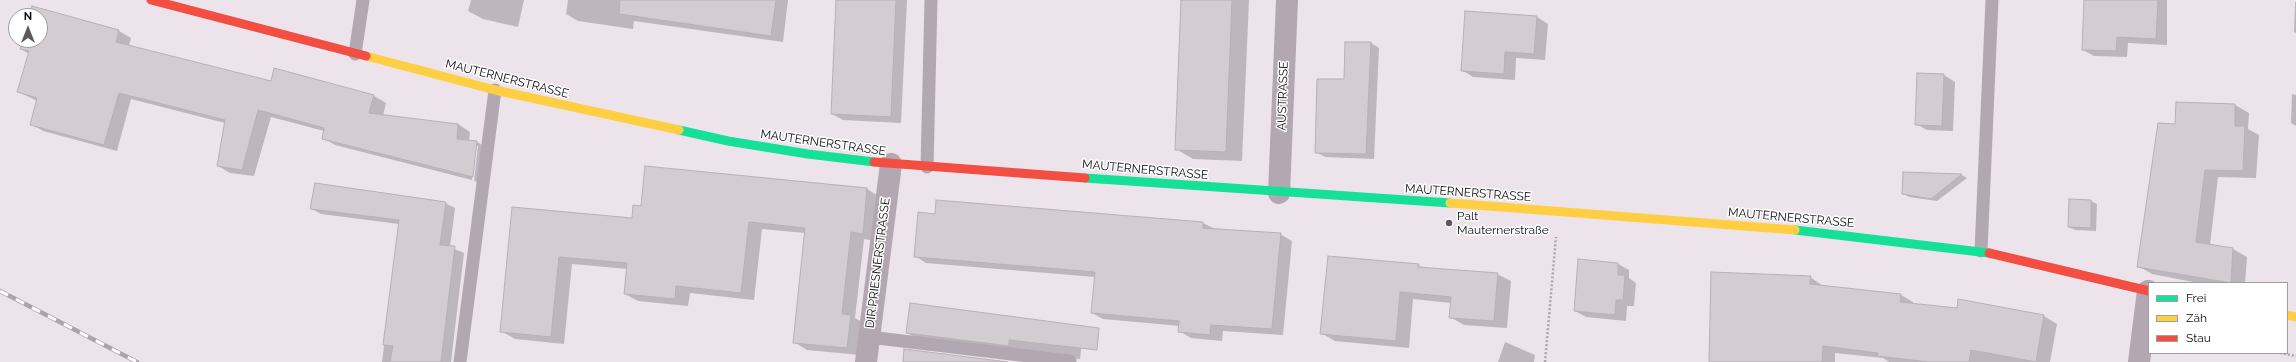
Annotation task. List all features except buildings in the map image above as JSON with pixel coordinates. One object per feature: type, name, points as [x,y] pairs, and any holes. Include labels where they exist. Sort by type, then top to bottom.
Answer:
[{"type":"street","name":"MAUTERNERSTRASSE","points":[[151,0],[495,90],[728,141],[808,154],[927,167],[1279,193],[1558,211],[1808,231],[1981,251],[2148,291]]},
{"type":"street","name":"AUSTRASSE","points":[[1279,193],[1287,0]]},
{"type":"street","name":"DIR.PRIESNERSTRASSE","points":[[866,362],[891,164]]},
{"type":"street","points":[[2139,362],[2148,298]]},
{"type":"lane","points":[[355,54],[363,0]]},
{"type":"lane","points":[[927,167],[932,0]]},
{"type":"lane","points":[[1981,251],[1992,0]]},
{"type":"lane","points":[[460,362],[495,90]]},
{"type":"lane","points":[[869,337],[1070,361]]},
{"type":"path","points":[[1545,362],[1558,211]]},
{"type":"path","points":[[2285,354],[2296,356]]},
{"type":"railway","points":[[0,291],[137,362]]},
{"type":"traffic: fast","points":[[679,130],[728,141],[808,154],[874,162]]},
{"type":"traffic: fast","points":[[1085,178],[1450,203]]},
{"type":"traffic: fast","points":[[1795,230],[1989,253]]},
{"type":"traffic: slow","points":[[366,56],[495,90],[679,130]]},
{"type":"traffic: slow","points":[[1450,203],[1795,230]]},
{"type":"traffic: slow","points":[[2288,315],[2296,317]]},
{"type":"traffic: jam","points":[[151,0],[366,56]]},
{"type":"traffic: jam","points":[[874,162],[1085,178]]},
{"type":"traffic: jam","points":[[1989,253],[2148,291]]},
{"type":"place","name":"Palt Mauternerstraße","points":[[1449,223]]}]
